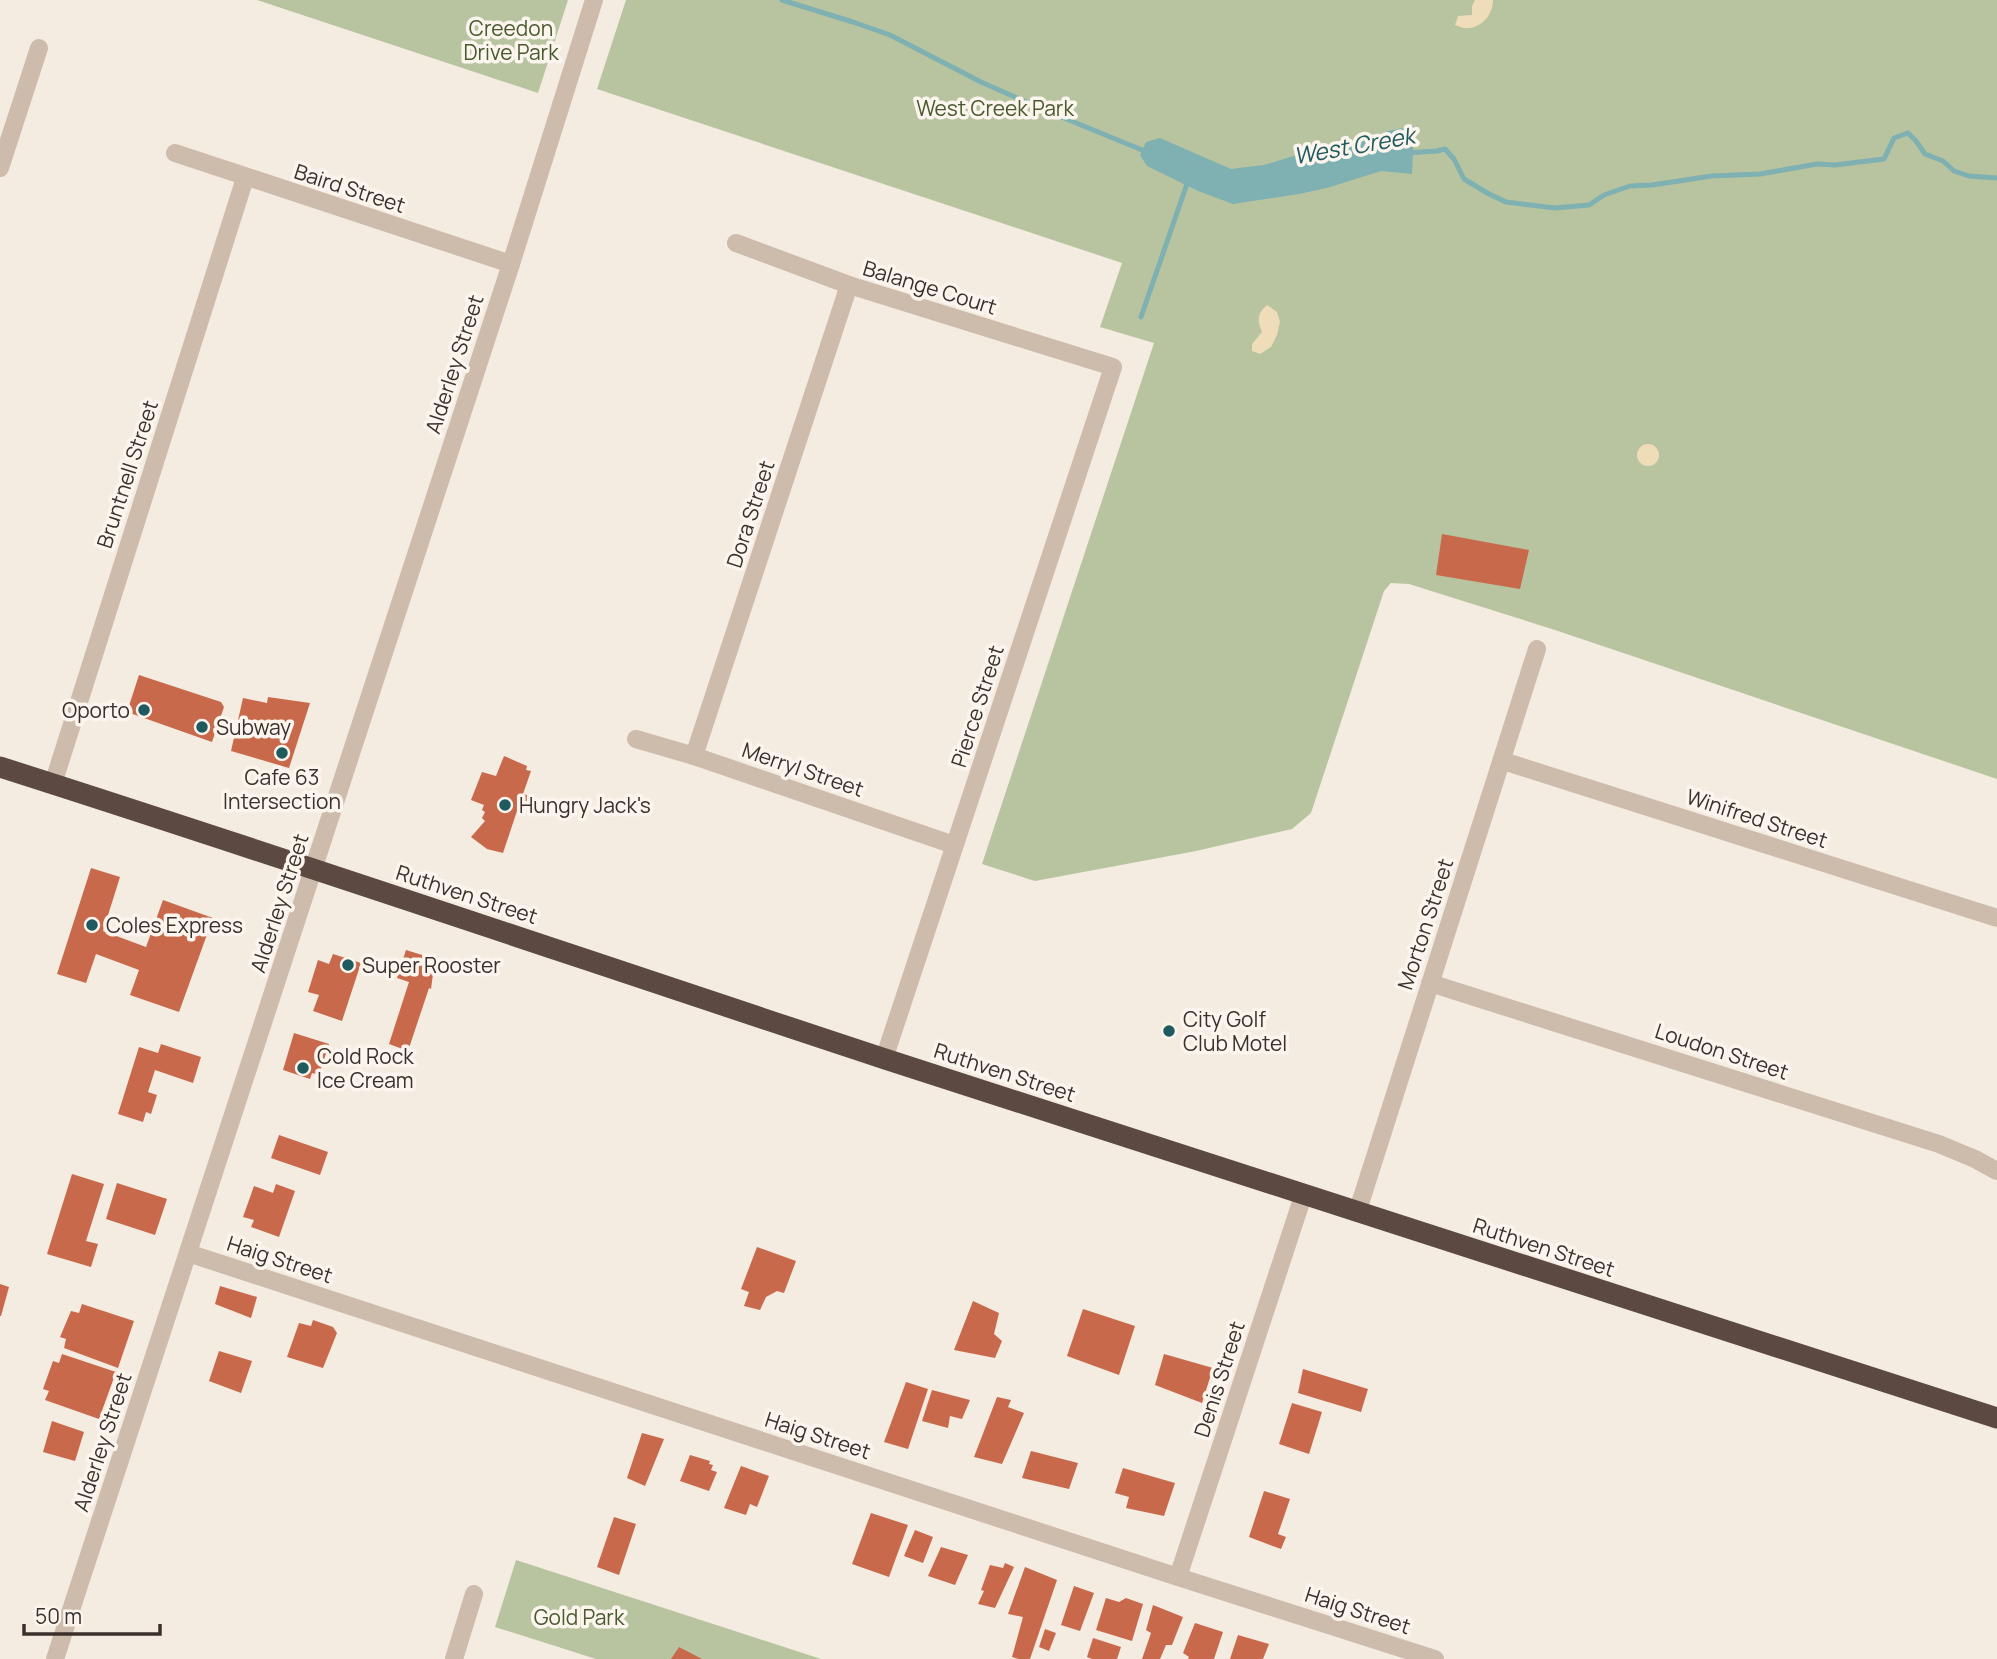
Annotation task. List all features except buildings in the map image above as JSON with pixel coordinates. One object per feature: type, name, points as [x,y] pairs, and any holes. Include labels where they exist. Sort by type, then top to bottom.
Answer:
[{"type":"highway","name":"Ruthven Street","points":[[0,767],[314,868],[1304,1196],[1997,1418]]},
{"type":"street","name":"Alderley Street","points":[[55,1659],[511,264],[594,0]]},
{"type":"street","points":[[0,168],[39,48]]},
{"type":"street","name":"Baird Street","points":[[175,153],[511,264]]},
{"type":"street","name":"Bruntnell Street","points":[[52,784],[245,178]]},
{"type":"street","name":"Balange Court","points":[[736,243],[849,285],[1113,367]]},
{"type":"street","name":"Dora Street","points":[[694,756],[849,285]]},
{"type":"street","name":"Pierce Street","points":[[884,1059],[1113,367]]},
{"type":"street","name":"Morton Street","points":[[1357,1213],[1537,649]]},
{"type":"street","name":"Merryl Street","points":[[636,739],[694,756],[954,845]]},
{"type":"street","name":"Winifred Street","points":[[1503,761],[1997,918]]},
{"type":"street","name":"Loudon Street","points":[[1430,982],[1939,1144],[1997,1171]]},
{"type":"street","name":"Denis Street","points":[[1178,1577],[1304,1196]]},
{"type":"street","name":"Haig Street","points":[[188,1253],[1435,1659]]},
{"type":"street","points":[[454,1659],[474,1594]]},
{"type":"green space","name":"Creedon Drive Park","points":[[257,0],[568,0],[538,93]]},
{"type":"green space","name":"West Creek Park","points":[[626,0],[1997,0],[1997,779],[1555,630],[1409,584],[1391,583],[1384,591],[1311,813],[1292,829],[1196,851],[1035,881],[982,864],[1154,343],[1100,327],[1122,263],[597,89]]},
{"type":"green space","name":"Gold Park","points":[[516,1560],[821,1659],[596,1659],[495,1627]]},
{"type":"sand","points":[[1475,0],[1493,0],[1486,19],[1469,28],[1455,25],[1458,16],[1472,15]]},
{"type":"sand","points":[[1267,305],[1277,312],[1280,322],[1271,347],[1260,354],[1252,351],[1252,344],[1262,332],[1259,317]]},
{"type":"sand","points":[[1648,444],[1656,447],[1659,455],[1656,463],[1648,466],[1640,463],[1637,455],[1640,447]]},
{"type":"water","points":[[1414,126],[1412,174],[1381,171],[1327,188],[1233,204],[1198,191],[1147,166],[1140,155],[1146,142],[1160,138],[1231,169],[1264,165],[1326,146],[1359,141]]},
{"type":"waterway","name":"West Creek","points":[[782,0],[890,35],[981,82],[1147,152]]},
{"type":"waterway","name":"West Creek","points":[[1405,153],[1445,149],[1454,159],[1464,179],[1489,194],[1506,202],[1555,208],[1589,205],[1604,195],[1630,186],[1712,176],[1760,174],[1817,164],[1835,165],[1884,159],[1894,138],[1908,133],[1925,154],[1943,161],[1954,171],[1969,176],[1997,178]]},
{"type":"waterway","points":[[1141,317],[1189,178]]},
{"type":"place","name":"Oporto","points":[[144,710]]},
{"type":"place","name":"Subway","points":[[202,727]]},
{"type":"place","name":"Cafe 63 Intersection","points":[[282,753]]},
{"type":"place","name":"Hungry Jack's","points":[[505,805]]},
{"type":"place","name":"Coles Express","points":[[92,925]]},
{"type":"place","name":"Super Rooster","points":[[348,965]]},
{"type":"place","name":"City Golf Club Motel","points":[[1169,1031]]},
{"type":"place","name":"Cold Rock Ice Cream","points":[[303,1068]]}]
